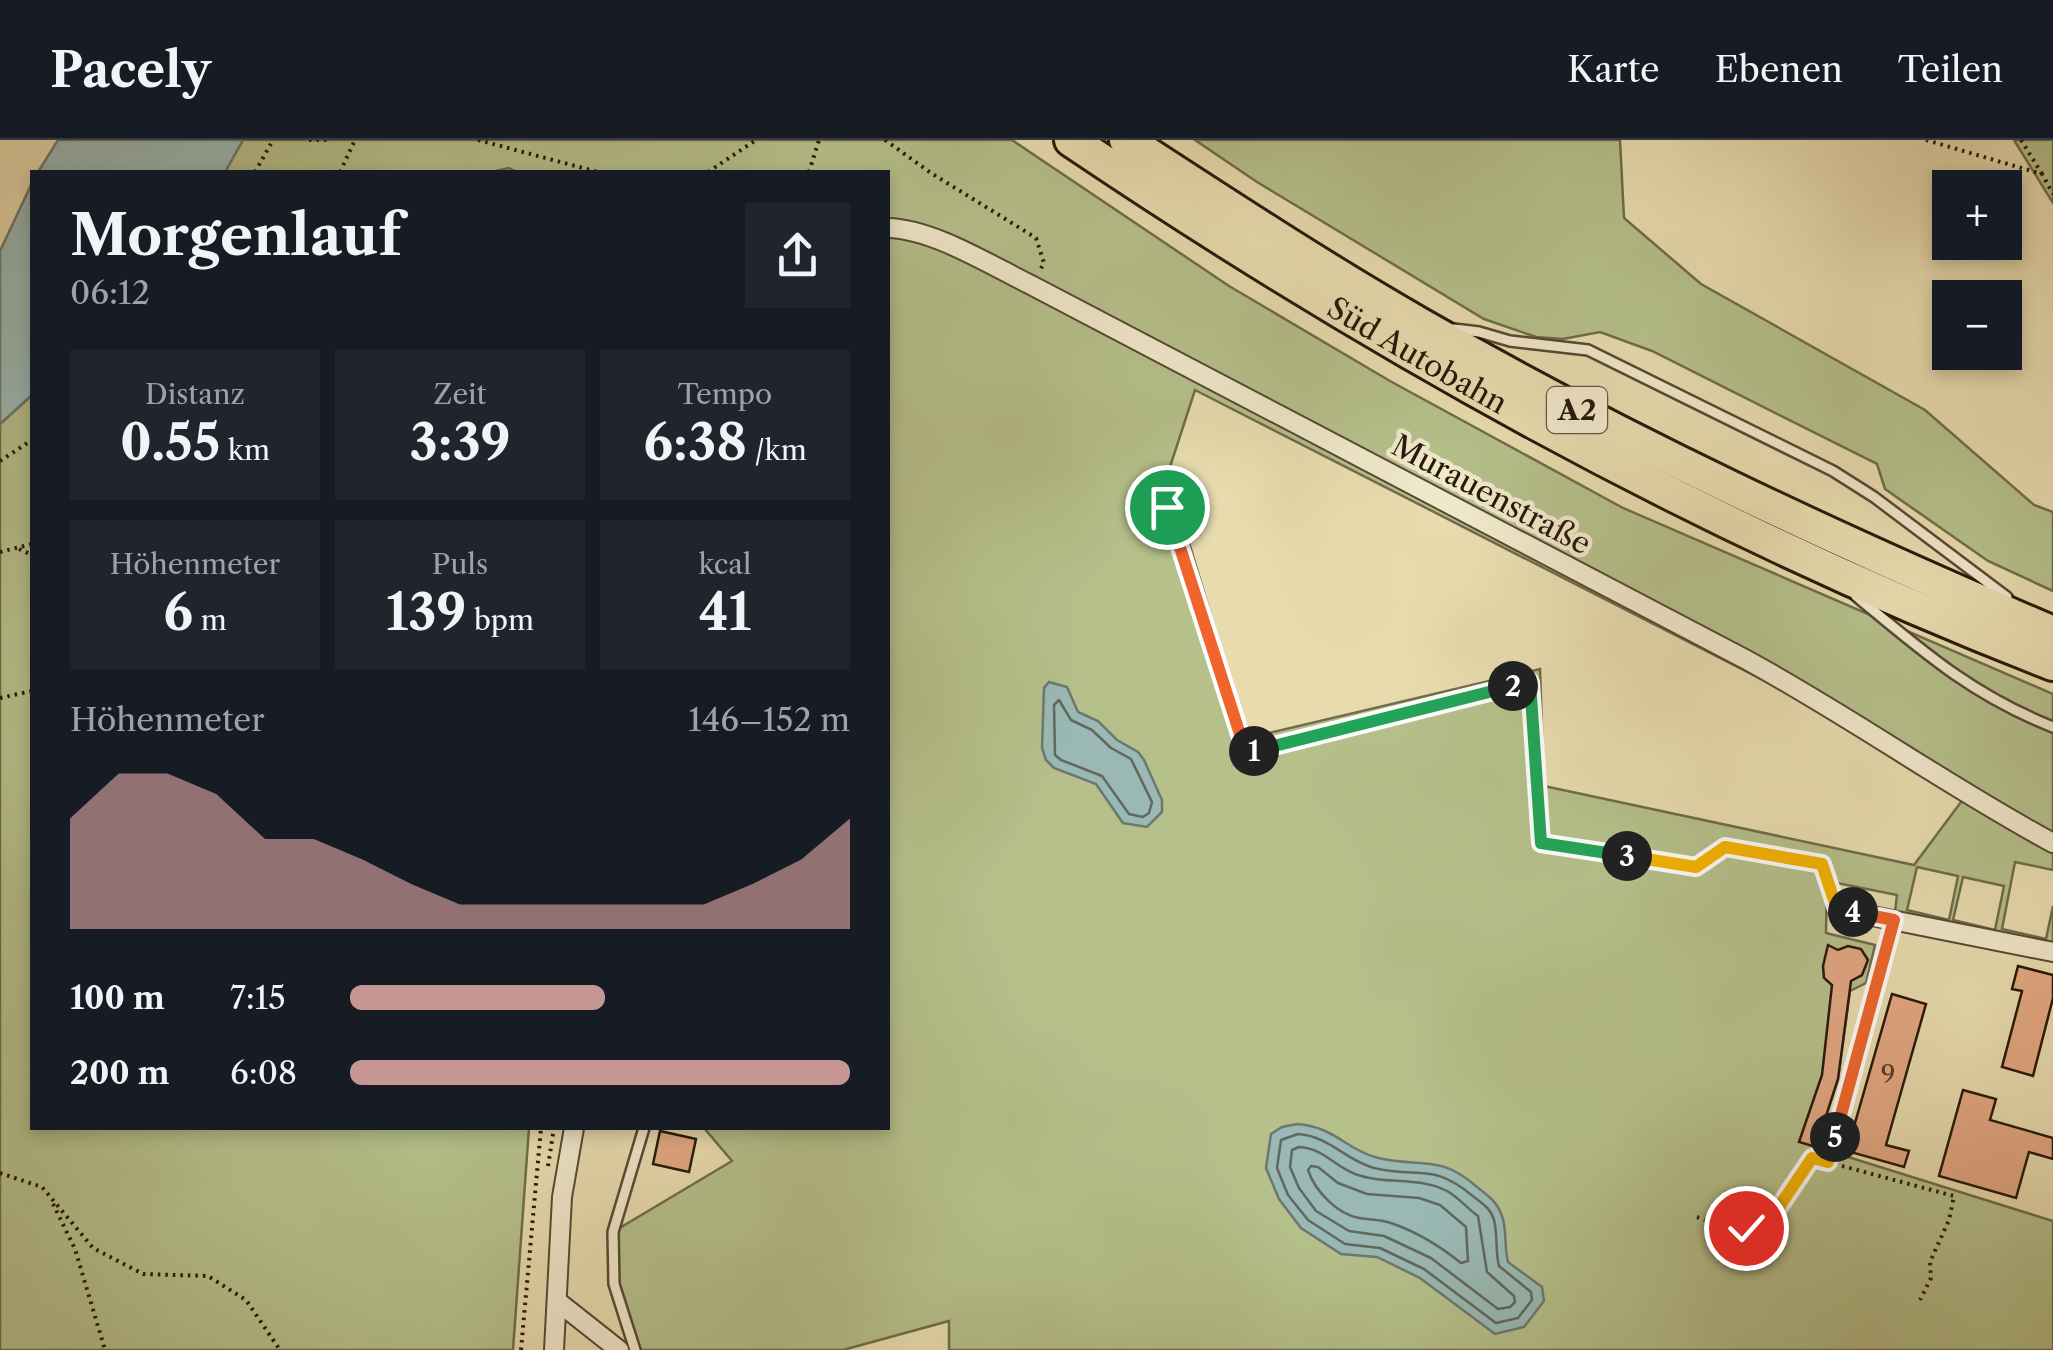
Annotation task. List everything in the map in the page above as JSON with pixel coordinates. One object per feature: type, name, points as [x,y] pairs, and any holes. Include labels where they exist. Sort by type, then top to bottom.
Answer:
[{"type":"highway","name":"Süd Autobahn","points":[[1071,140],[1202,226],[1535,423],[1820,565],[2053,664]]},
{"type":"highway","name":"Süd Autobahn","points":[[1126,140],[1421,325],[1695,470],[1910,572],[2053,632]]},
{"type":"street","name":"Murauenstraße","points":[[890,228],[905,228],[942,242],[1030,285],[1810,694],[2004,817],[2053,843]]},
{"type":"street","points":[[1837,909],[2053,952]]},
{"type":"street","points":[[554,1350],[562,1197],[574,1130]]},
{"type":"street","points":[[556,1301],[619,1350]]},
{"type":"lane","points":[[1421,325],[1588,350],[1833,471],[2053,632]]},
{"type":"lane","points":[[1820,565],[1943,669],[2007,709],[2053,727]]},
{"type":"lane","points":[[1828,1162],[1894,920]]},
{"type":"lane","points":[[636,1350],[614,1284],[613,1232],[643,1130]]},
{"type":"path","points":[[256,170],[274,140]]},
{"type":"path","points":[[309,140],[329,140]]},
{"type":"path","points":[[341,170],[355,140]]},
{"type":"path","points":[[478,140],[591,170]]},
{"type":"path","points":[[712,170],[756,140]]},
{"type":"path","points":[[810,170],[820,140]]},
{"type":"path","points":[[885,140],[1036,238],[1044,263],[1030,285]]},
{"type":"path","points":[[1926,140],[2042,174]]},
{"type":"path","points":[[2022,140],[2053,194]]},
{"type":"path","points":[[722,165],[723,170]]},
{"type":"path","points":[[0,461],[30,441]]},
{"type":"path","points":[[1167,507],[1246,753],[1530,682],[1541,843],[1696,867],[1725,847],[1822,864],[1837,909]]},
{"type":"path","points":[[0,552],[30,545]]},
{"type":"path","points":[[19,548],[30,554]]},
{"type":"path","points":[[0,698],[30,691]]},
{"type":"path","points":[[520,1350],[540,1130]]},
{"type":"path","points":[[1696,1218],[1746,1228],[1779,1207],[1812,1158],[1954,1196],[1949,1220],[1930,1262],[1931,1278],[1920,1300]]},
{"type":"path","points":[[0,1173],[42,1187],[93,1248],[142,1274],[208,1276],[246,1300],[280,1350]]},
{"type":"path","points":[[50,1197],[75,1249],[104,1350]]},
{"type":"green space","points":[[243,140],[1012,140],[1229,286],[1390,381],[1623,508],[2053,694],[2053,870],[2015,862],[2002,929],[2046,939],[2053,906],[2053,952],[1894,920],[1897,895],[1827,881],[1826,933],[1875,945],[1866,983],[1850,991],[1838,1079],[1816,1147],[2053,1221],[2053,1350],[949,1350],[949,1321],[843,1350],[642,1350],[621,1310],[613,1232],[732,1161],[706,1130],[890,1130],[890,170],[226,170]],"holes":[[[1195,390],[1814,706],[1967,794],[1914,865],[1544,786],[1540,669],[1248,738],[1168,473]],[[1917,867],[1958,876],[1949,920],[1907,910]],[[1963,877],[2004,886],[1995,930],[1953,920]]]},
{"type":"green space","points":[[1195,140],[1620,140],[1624,218],[1701,284],[1925,410],[2034,505],[2053,512],[2053,591],[1988,561],[1885,489],[1877,464],[1652,351],[1600,332],[1563,339],[1536,337],[1484,319],[1257,182]]},
{"type":"green space","points":[[2014,140],[2053,140],[2053,203]]},
{"type":"green space","points":[[30,397],[30,1130],[529,1130],[513,1350],[0,1350],[0,424]]},
{"type":"water","points":[[58,140],[243,140],[226,170],[39,170]]},
{"type":"water","points":[[30,187],[30,397],[0,424],[0,251]]},
{"type":"water","points":[[1049,682],[1067,687],[1078,712],[1098,721],[1144,760],[1162,800],[1162,812],[1147,827],[1123,823],[1096,784],[1054,768],[1046,760],[1042,748],[1044,688]]},
{"type":"water","points":[[1297,1124],[1321,1129],[1375,1157],[1451,1169],[1488,1196],[1498,1206],[1504,1221],[1508,1262],[1542,1287],[1544,1301],[1524,1327],[1495,1334],[1420,1278],[1377,1257],[1341,1254],[1301,1228],[1279,1199],[1266,1168],[1271,1134]]},
{"type":"building","points":[[1828,945],[1838,950],[1848,946],[1861,949],[1868,960],[1862,975],[1851,981],[1838,1079],[1816,1147],[1799,1142],[1822,1075],[1832,985],[1824,978]]},
{"type":"building","points":[[2018,966],[2053,975],[2053,998],[2033,1076],[2002,1067],[2022,991],[2012,989]]},
{"type":"building","points":[[1892,994],[1926,1004],[1886,1145],[1909,1151],[1904,1167],[1847,1151]]},
{"type":"building","points":[[1963,1090],[1996,1099],[1990,1120],[2053,1138],[2053,1159],[2029,1152],[2016,1198],[1939,1176]]},
{"type":"building","points":[[660,1131],[696,1139],[689,1172],[653,1164]]},
{"type":"route","points":[[1167,507],[1246,753],[1530,682],[1541,843],[1696,867],[1725,847],[1822,864],[1837,909],[1894,920],[1828,1162],[1812,1158],[1779,1207],[1746,1228]]}]
